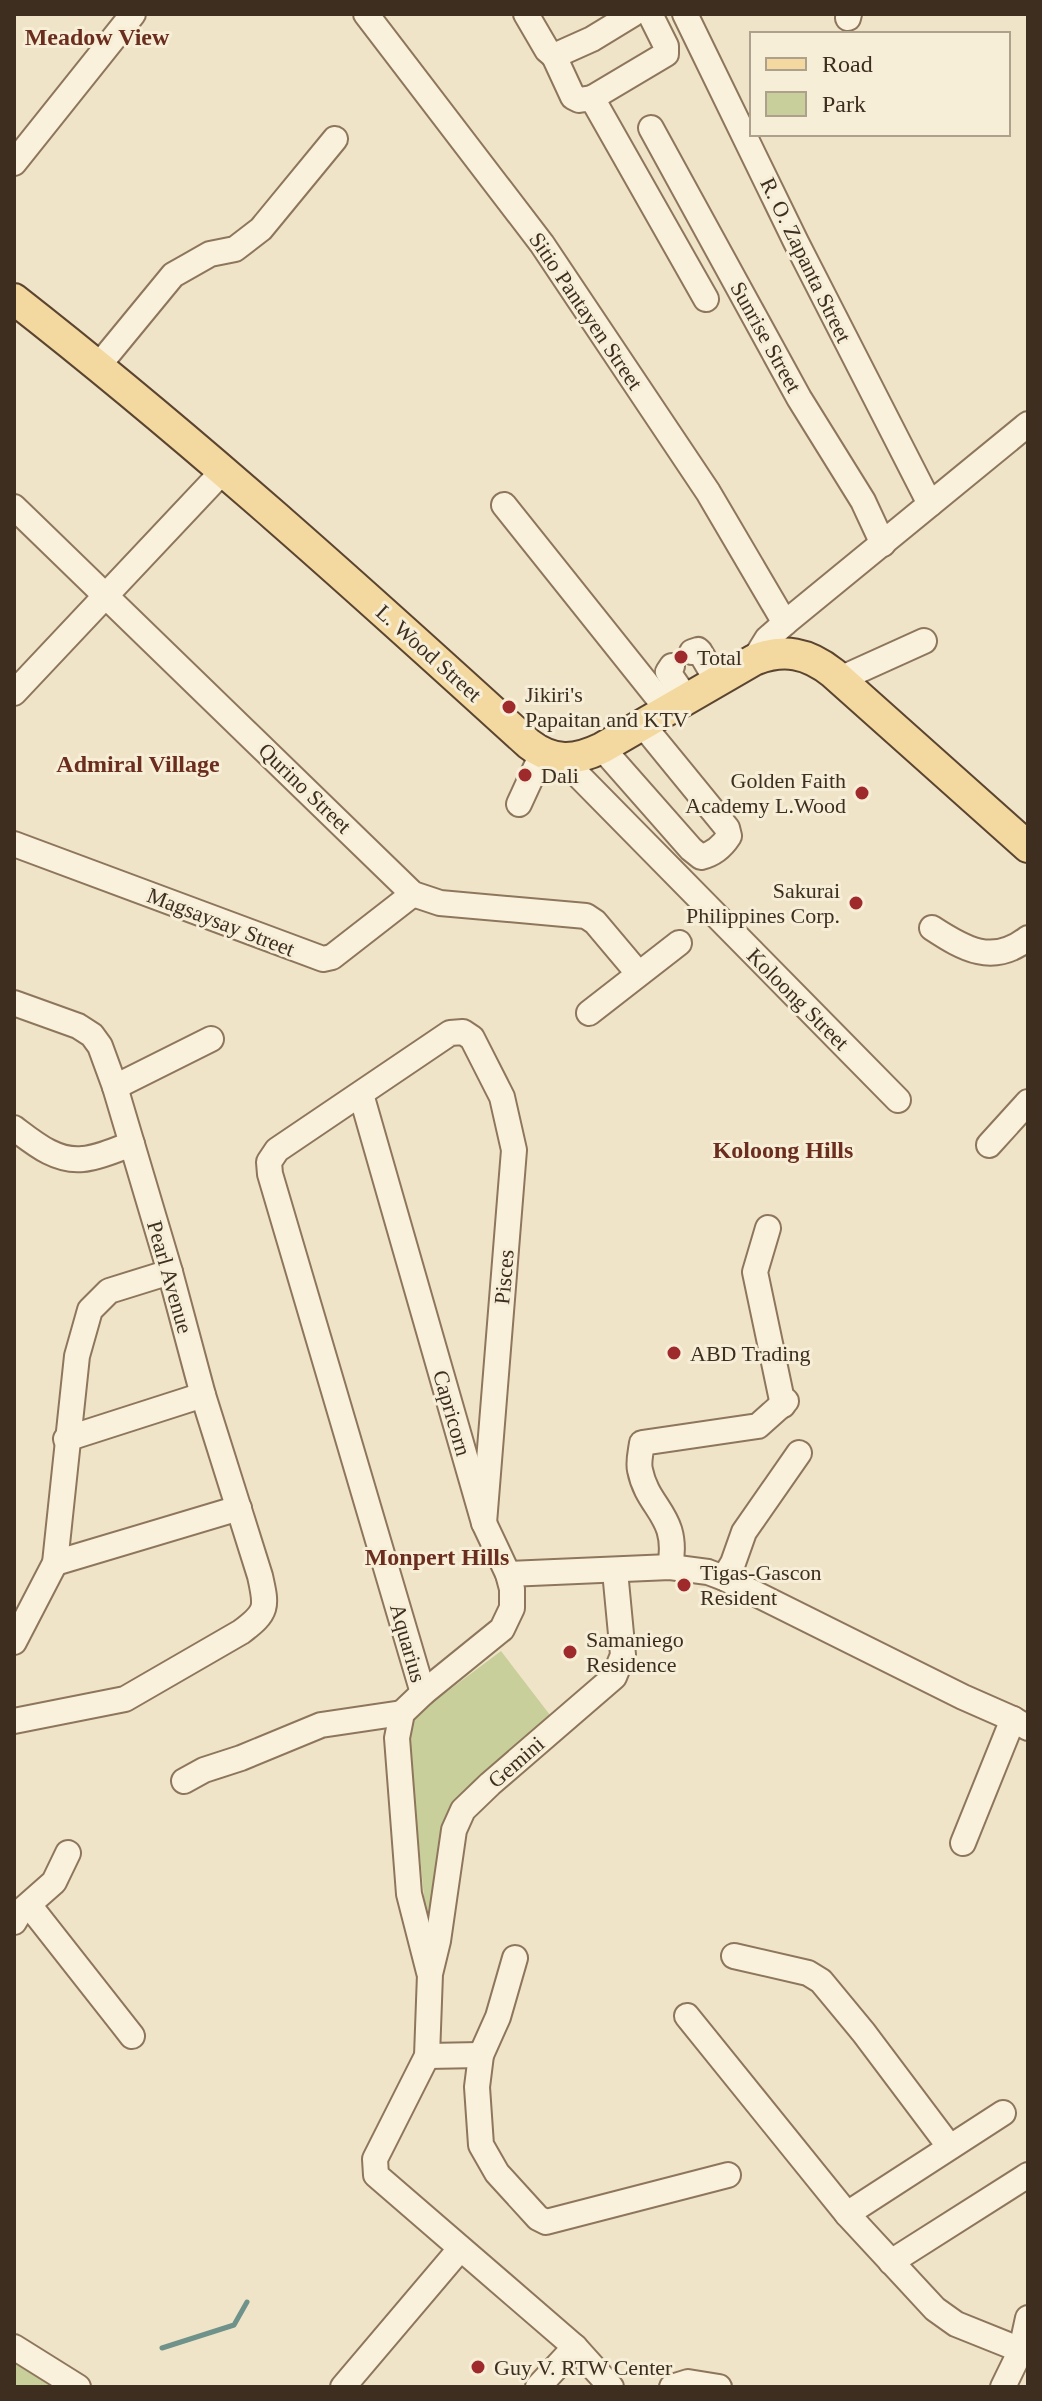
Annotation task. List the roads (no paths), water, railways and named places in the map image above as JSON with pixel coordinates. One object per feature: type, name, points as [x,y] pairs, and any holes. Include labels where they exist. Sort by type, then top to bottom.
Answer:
[{"type":"main road","name":"L. Wood Street","points":[[14,299],[99,365],[224,470],[529,744],[554,757]]},
{"type":"main road","points":[[554,757],[582,757],[754,660],[776,653],[797,653],[818,662],[840,679],[1028,847]]},
{"type":"street","points":[[14,163],[133,14]]},
{"type":"street","name":"Sitio Pantayen Street","points":[[366,14],[542,244],[708,492],[785,623]]},
{"type":"street","points":[[526,14],[547,50],[554,56],[573,97],[579,100],[592,98],[666,54],[666,46],[650,14]]},
{"type":"street","points":[[554,56],[592,39],[633,14]]},
{"type":"street","name":"R. O. Zapanta Street","points":[[685,14],[796,242],[930,504]]},
{"type":"street","points":[[592,98],[706,299]]},
{"type":"street","name":"Sunrise Street","points":[[651,128],[799,398],[863,501],[883,544]]},
{"type":"street","points":[[99,365],[173,275],[210,254],[235,249],[261,229],[335,139]]},
{"type":"street","points":[[754,660],[767,639],[785,623],[1028,424]]},
{"type":"street","points":[[14,693],[224,470]]},
{"type":"street","points":[[504,505],[665,711],[727,828],[729,836],[725,843],[711,855],[701,857],[602,748]]},
{"type":"street","name":"Qurino Street","points":[[14,507],[413,894],[440,903],[586,916],[595,922],[638,973]]},
{"type":"street","points":[[840,679],[924,641]]},
{"type":"street","points":[[692,652],[700,652],[717,681]]},
{"type":"street","points":[[665,711],[668,672],[672,666]]},
{"type":"street","points":[[519,804],[554,757]]},
{"type":"street","name":"Koloong Street","points":[[554,757],[577,774],[898,1100]]},
{"type":"street","name":"Magsaysay Street","points":[[14,844],[323,959],[332,957],[413,894]]},
{"type":"street","points":[[932,928],[964,949],[994,953],[1017,947],[1028,938]]},
{"type":"street","points":[[589,1013],[679,943]]},
{"type":"street","name":"Pearl Avenue","points":[[14,1003],[78,1026],[92,1035],[100,1046],[115,1087],[266,1602],[258,1619],[241,1632],[125,1699],[14,1721]]},
{"type":"street","name":"Pisces","points":[[361,1094],[450,1033],[463,1032],[472,1038],[502,1097],[514,1150],[484,1523]]},
{"type":"street","points":[[115,1087],[211,1039]]},
{"type":"street","name":"Aquarius","points":[[361,1094],[277,1150],[269,1162],[423,1693],[402,1713],[397,1738],[409,1894],[430,1974]]},
{"type":"street","name":"Capricorn","points":[[361,1094],[484,1523],[512,1589],[512,1608],[502,1629],[423,1693]]},
{"type":"street","points":[[989,1145],[1028,1102]]},
{"type":"street","points":[[14,1128],[41,1149],[62,1157],[82,1159],[132,1144]]},
{"type":"street","points":[[670,1567],[673,1550],[668,1524],[640,1469],[642,1443],[758,1426],[784,1403],[755,1272],[768,1228]]},
{"type":"street","points":[[14,1642],[55,1563],[77,1356],[90,1310],[109,1291],[170,1272]]},
{"type":"street","points":[[66,1439],[203,1395]]},
{"type":"street","points":[[724,1578],[744,1532],[799,1453]]},
{"type":"street","points":[[55,1563],[239,1508]]},
{"type":"street","points":[[508,1574],[670,1567],[708,1572],[1020,1724],[963,1843]]},
{"type":"street","name":"Gemini","points":[[430,1974],[438,1941],[454,1830],[463,1810],[614,1677],[619,1669],[623,1655],[615,1571]]},
{"type":"street","points":[[184,1781],[204,1770],[321,1725],[402,1713]]},
{"type":"street","points":[[68,1853],[54,1882],[21,1913],[132,2036]]},
{"type":"street","points":[[734,1956],[808,1973],[821,1981],[949,2146]]},
{"type":"street","points":[[515,1958],[498,2017],[481,2055],[477,2087],[481,2145],[497,2173],[538,2218],[546,2222],[728,2175]]},
{"type":"street","points":[[430,1974],[427,2056],[375,2159],[376,2175],[575,2347],[611,2387]]},
{"type":"street","points":[[687,2016],[847,2214],[935,2309],[956,2324],[1021,2350]]},
{"type":"street","points":[[427,2056],[481,2055]]},
{"type":"street","points":[[847,2214],[1003,2113]]},
{"type":"street","points":[[891,2262],[1028,2175]]},
{"type":"street","points":[[343,2387],[460,2249]]},
{"type":"street","points":[[1003,2387],[1021,2350],[1028,2318]]},
{"type":"street","points":[[14,2347],[78,2387]]},
{"type":"street","points":[[538,2387],[575,2347]]},
{"type":"street","points":[[672,2387],[688,2382],[719,2387]]},
{"type":"waterway","points":[[162,2348],[234,2325],[247,2302]]},
{"type":"place","name":"Total","points":[[681,657]]},
{"type":"place","name":"Jikiri's Papaitan and KTV","points":[[509,707]]},
{"type":"place","name":"Dali","points":[[525,775]]},
{"type":"place","name":"Golden Faith Academy L.Wood","points":[[862,793]]},
{"type":"place","name":"Sakurai Philippines Corp.","points":[[856,903]]},
{"type":"place","name":"ABD Trading","points":[[674,1353]]},
{"type":"place","name":"Tigas-Gascon Resident","points":[[684,1585]]},
{"type":"place","name":"Samaniego Residence","points":[[570,1652]]},
{"type":"place","name":"Guy V. RTW Center","points":[[478,2367]]},
{"type":"district","name":"Meadow View","points":[[97,37]]},
{"type":"district","name":"Admiral Village","points":[[138,764]]},
{"type":"district","name":"Koloong Hills","points":[[783,1150]]},
{"type":"district","name":"Monpert Hills","points":[[437,1557]]}]
